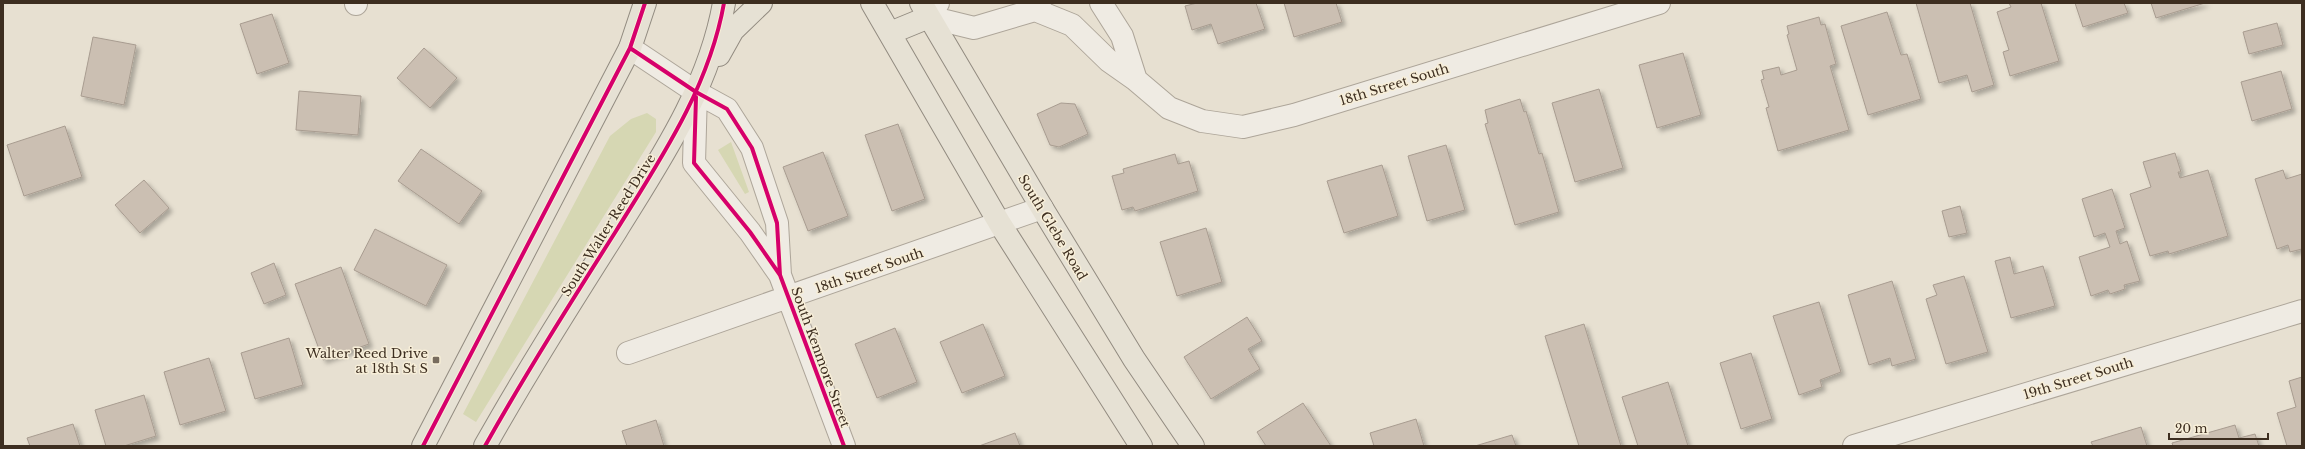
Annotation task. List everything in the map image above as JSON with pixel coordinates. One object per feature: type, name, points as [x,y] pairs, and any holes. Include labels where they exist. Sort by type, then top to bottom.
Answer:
[{"type":"main road","points":[[423,446],[630,48],[645,3]]},
{"type":"main road","name":"South Walter Reed Drive","points":[[485,446],[513,397],[672,141],[696,92],[721,18],[724,3]]},
{"type":"main road","points":[[696,92],[734,30],[761,3]]},
{"type":"main road","points":[[872,3],[1000,224],[1141,446]]},
{"type":"main road","points":[[890,33],[930,8]]},
{"type":"main road","name":"South Glebe Road","points":[[930,8],[1042,208],[1134,359],[1193,446]]},
{"type":"street","points":[[1101,3],[1122,36],[1136,80]]},
{"type":"street","name":"18th Street South","points":[[1037,6],[1072,25],[1109,61],[1136,80],[1169,108],[1202,121],[1243,128],[1294,115],[1659,3]]},
{"type":"street","points":[[930,8],[974,28],[1037,6]]},
{"type":"street","name":"South Kenmore Street","points":[[630,48],[696,92],[728,109],[752,148],[777,223],[780,275]]},
{"type":"street","name":"South Kenmore Street","points":[[696,92],[694,163],[750,232],[780,275],[844,446]]},
{"type":"street","name":"18th Street South","points":[[628,353],[789,298],[1042,208]]},
{"type":"street","name":"19th Street South","points":[[1854,446],[2302,311]]},
{"type":"green space","points":[[647,113],[656,119],[656,132],[476,422],[463,414],[610,136],[631,119]]},
{"type":"green space","points":[[731,142],[749,192],[745,194],[718,150]]},
{"type":"building","points":[[1197,3],[1256,3],[1265,29],[1218,44],[1211,24],[1192,30],[1185,6]]},
{"type":"building","points":[[1284,3],[1336,3],[1342,22],[1294,37]]},
{"type":"building","points":[[1916,3],[1970,3],[1994,85],[1972,92],[1967,75],[1939,83]]},
{"type":"building","points":[[2009,3],[2041,3],[2059,61],[2010,76],[2003,52],[2009,50],[1997,12],[2011,7]]},
{"type":"building","points":[[2075,3],[2124,3],[2128,13],[2083,27]]},
{"type":"building","points":[[2151,3],[2205,3],[2156,18]]},
{"type":"building","points":[[1887,12],[1901,55],[1907,54],[1921,99],[1868,115],[1841,26]]},
{"type":"building","points":[[272,14],[289,63],[257,74],[240,24]]},
{"type":"building","points":[[1819,17],[1821,25],[1825,24],[1836,64],[1830,66],[1849,130],[1778,151],[1766,108],[1769,107],[1761,80],[1764,79],[1762,71],[1779,67],[1781,75],[1797,70],[1787,35],[1789,34],[1787,26]]},
{"type":"building","points":[[2277,23],[2283,45],[2249,54],[2243,32]]},
{"type":"building","points":[[93,37],[136,45],[124,105],[81,96]]},
{"type":"building","points":[[424,48],[457,78],[430,108],[397,78]]},
{"type":"building","points":[[1683,53],[1701,115],[1657,128],[1639,65]]},
{"type":"building","points":[[2281,71],[2292,109],[2252,121],[2241,82]]},
{"type":"building","points":[[1599,89],[1623,168],[1575,182],[1552,103]]},
{"type":"building","points":[[299,91],[361,96],[358,135],[296,130]]},
{"type":"building","points":[[1520,99],[1524,112],[1526,111],[1539,154],[1542,153],[1559,212],[1515,225],[1485,124],[1488,123],[1485,110]]},
{"type":"building","points":[[1061,103],[1075,104],[1088,134],[1059,147],[1050,145],[1037,114]]},
{"type":"building","points":[[898,124],[925,199],[892,211],[865,135]]},
{"type":"building","points":[[65,126],[82,177],[24,196],[7,145]]},
{"type":"building","points":[[1446,145],[1465,210],[1427,221],[1408,156]]},
{"type":"building","points":[[421,149],[482,191],[459,224],[398,181]]},
{"type":"building","points":[[823,152],[848,216],[808,231],[783,167]]},
{"type":"building","points":[[2175,153],[2181,172],[2178,172],[2180,178],[2208,170],[2228,236],[2169,254],[2168,251],[2150,256],[2130,194],[2151,187],[2143,162]]},
{"type":"building","points":[[1175,154],[1178,164],[1189,161],[1198,191],[1135,211],[1133,207],[1122,210],[1112,176],[1124,173],[1123,169]]},
{"type":"building","points":[[1382,165],[1398,216],[1344,233],[1327,181]]},
{"type":"building","points":[[2283,170],[2286,179],[2302,174],[2302,249],[2290,252],[2288,245],[2277,249],[2255,179]]},
{"type":"building","points":[[144,180],[169,208],[140,233],[115,205]]},
{"type":"building","points":[[2112,189],[2125,228],[2116,231],[2120,244],[2127,241],[2140,281],[2124,285],[2125,289],[2110,294],[2108,290],[2091,296],[2079,257],[2110,247],[2105,233],[2094,237],[2082,199]]},
{"type":"building","points":[[1960,206],[1967,233],[1949,237],[1942,211]]},
{"type":"building","points":[[1206,228],[1222,282],[1177,296],[1160,242]]},
{"type":"building","points":[[375,229],[447,265],[426,306],[354,270]]},
{"type":"building","points":[[2010,257],[2014,274],[2043,266],[2055,306],[2011,318],[1995,261]]},
{"type":"building","points":[[274,263],[286,295],[264,304],[251,273]]},
{"type":"building","points":[[341,267],[369,344],[323,360],[295,284]]},
{"type":"building","points":[[1964,276],[1988,352],[1946,364],[1926,299],[1937,295],[1933,285]]},
{"type":"building","points":[[1892,281],[1916,359],[1892,366],[1890,358],[1869,365],[1848,295]]},
{"type":"building","points":[[1819,302],[1841,372],[1820,380],[1822,387],[1799,395],[1773,316]]},
{"type":"building","points":[[1247,317],[1262,341],[1248,349],[1260,369],[1211,399],[1184,357]]},
{"type":"building","points":[[983,324],[1005,376],[962,393],[940,342]]},
{"type":"building","points":[[1584,324],[1621,446],[1579,446],[1545,336]]},
{"type":"building","points":[[895,328],[917,382],[877,398],[855,344]]},
{"type":"building","points":[[289,338],[303,385],[255,399],[241,353]]},
{"type":"building","points":[[1751,353],[1772,419],[1741,429],[1720,363]]},
{"type":"building","points":[[209,358],[226,411],[180,425],[164,372]]},
{"type":"building","points":[[2302,377],[2302,446],[2287,446],[2277,413],[2296,407],[2289,381]]},
{"type":"building","points":[[1668,382],[1688,446],[1638,446],[1622,397]]},
{"type":"building","points":[[144,395],[156,436],[124,446],[106,446],[95,410]]},
{"type":"building","points":[[1303,403],[1331,446],[1266,446],[1257,432]]},
{"type":"building","points":[[1416,419],[1424,446],[1374,446],[1370,433]]},
{"type":"building","points":[[656,420],[664,446],[627,446],[622,431]]},
{"type":"building","points":[[73,424],[80,446],[30,446],[27,438]]},
{"type":"building","points":[[2235,425],[2239,438],[2255,434],[2259,446],[2173,446],[2172,443]]},
{"type":"building","points":[[2141,427],[2147,446],[2093,446],[2091,442]]},
{"type":"building","points":[[1015,433],[1020,446],[979,446]]},
{"type":"building","points":[[1512,435],[1516,446],[1475,446]]},
{"type":"cycle path","points":[[423,446],[630,48],[645,3]]},
{"type":"cycle path","points":[[485,446],[549,338],[666,150],[695,94],[707,64],[717,34],[724,3]]},
{"type":"cycle path","points":[[630,48],[696,92],[727,109],[752,148],[777,223],[780,275]]},
{"type":"cycle path","points":[[696,97],[694,163],[750,232],[780,275],[844,446]]},
{"type":"place","name":"Walter Reed Drive at 18th St S","points":[[436,360]]}]
